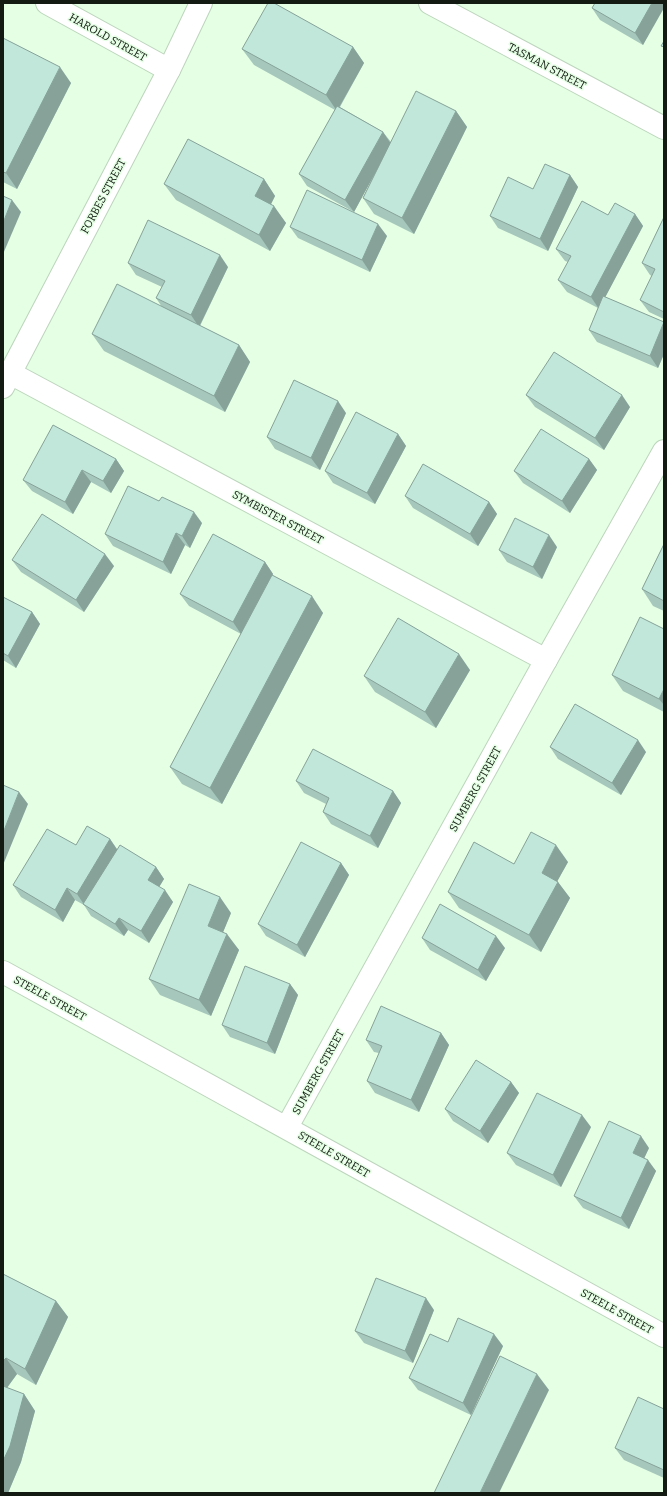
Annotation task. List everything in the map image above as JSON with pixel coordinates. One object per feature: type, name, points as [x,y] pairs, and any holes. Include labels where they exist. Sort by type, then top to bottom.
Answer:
[{"type":"street","name":"HAROLD STREET","points":[[47,3],[169,70]]},
{"type":"street","name":"FORBES STREET","points":[[7,380],[169,70],[201,3]]},
{"type":"street","name":"TASMAN STREET","points":[[430,3],[664,128]]},
{"type":"street","name":"SYMBISTER STREET","points":[[7,380],[546,660]]},
{"type":"street","name":"SUMBERG STREET","points":[[287,1128],[546,660],[664,451]]},
{"type":"street","name":"STEELE STREET","points":[[3,972],[664,1336]]},
{"type":"building","points":[[268,3],[274,3],[353,47],[326,95],[242,49]]},
{"type":"building","points":[[595,3],[652,3],[635,33],[592,8]]},
{"type":"building","points":[[3,38],[60,67],[6,173],[3,172]]},
{"type":"building","points":[[416,91],[456,111],[402,218],[363,198]]},
{"type":"building","points":[[337,106],[383,132],[345,200],[299,174]]},
{"type":"building","points":[[188,139],[264,179],[255,196],[274,206],[259,235],[164,184]]},
{"type":"building","points":[[545,164],[570,175],[540,239],[490,216],[508,177],[533,189]]},
{"type":"building","points":[[307,190],[378,224],[362,260],[290,227]]},
{"type":"building","points":[[3,196],[12,200],[3,223]]},
{"type":"building","points":[[582,201],[608,215],[615,203],[635,214],[591,297],[558,280],[571,256],[556,249]]},
{"type":"building","points":[[664,217],[664,312],[640,300],[655,269],[642,263]]},
{"type":"building","points":[[148,220],[220,255],[191,315],[156,298],[165,281],[128,263]]},
{"type":"building","points":[[117,284],[239,345],[214,396],[92,334]]},
{"type":"building","points":[[603,296],[664,322],[650,356],[589,330]]},
{"type":"building","points":[[554,352],[622,395],[595,438],[526,395]]},
{"type":"building","points":[[294,380],[338,401],[311,458],[267,437]]},
{"type":"building","points":[[356,412],[398,434],[367,493],[325,471]]},
{"type":"building","points":[[53,425],[116,459],[103,481],[82,470],[65,502],[23,480]]},
{"type":"building","points":[[541,429],[589,459],[562,501],[514,471]]},
{"type":"building","points":[[423,464],[489,502],[470,534],[405,496]]},
{"type":"building","points":[[128,486],[159,501],[162,497],[194,512],[182,536],[176,533],[163,562],[105,534]]},
{"type":"building","points":[[42,514],[105,554],[76,600],[12,560]]},
{"type":"building","points":[[515,518],[549,535],[533,567],[499,550]]},
{"type":"building","points":[[213,534],[265,562],[233,622],[180,594]]},
{"type":"building","points":[[664,544],[664,601],[642,589]]},
{"type":"building","points":[[272,575],[312,596],[210,788],[170,767]]},
{"type":"building","points":[[3,597],[32,612],[8,656],[3,653]]},
{"type":"building","points":[[640,617],[664,629],[664,689],[659,699],[612,675]]},
{"type":"building","points":[[398,618],[459,654],[425,712],[364,676]]},
{"type":"building","points":[[575,704],[638,740],[612,783],[550,747]]},
{"type":"building","points":[[313,749],[393,791],[370,836],[323,812],[329,798],[296,781]]},
{"type":"building","points":[[3,785],[19,792],[3,833]]},
{"type":"building","points":[[87,826],[110,839],[77,894],[67,888],[55,910],[13,885],[47,829],[76,845]]},
{"type":"building","points":[[531,832],[556,845],[542,873],[558,882],[529,935],[448,892],[474,842],[514,864]]},
{"type":"building","points":[[301,842],[341,863],[297,945],[258,924]]},
{"type":"building","points":[[120,845],[156,867],[148,880],[165,890],[141,931],[119,918],[115,924],[83,904]]},
{"type":"building","points":[[189,884],[220,897],[208,926],[227,934],[199,1000],[149,979]]},
{"type":"building","points":[[440,904],[496,936],[478,970],[422,938]]},
{"type":"building","points":[[245,966],[290,984],[267,1043],[222,1025]]},
{"type":"building","points":[[381,1006],[441,1033],[411,1100],[367,1081],[382,1046],[366,1040]]},
{"type":"building","points":[[476,1060],[511,1082],[480,1131],[445,1109]]},
{"type":"building","points":[[537,1093],[582,1115],[553,1175],[507,1153]]},
{"type":"building","points":[[609,1121],[641,1136],[633,1153],[648,1160],[621,1218],[574,1196]]},
{"type":"building","points":[[3,1274],[56,1301],[25,1369],[6,1358],[3,1361]]},
{"type":"building","points":[[376,1278],[426,1298],[405,1351],[355,1331]]},
{"type":"building","points":[[458,1318],[494,1334],[463,1403],[409,1378],[430,1334],[448,1342]]},
{"type":"building","points":[[500,1356],[537,1374],[480,1493],[434,1493]]},
{"type":"building","points":[[3,1386],[24,1394],[10,1446],[3,1461]]},
{"type":"building","points":[[638,1397],[664,1409],[664,1470],[615,1448]]}]
